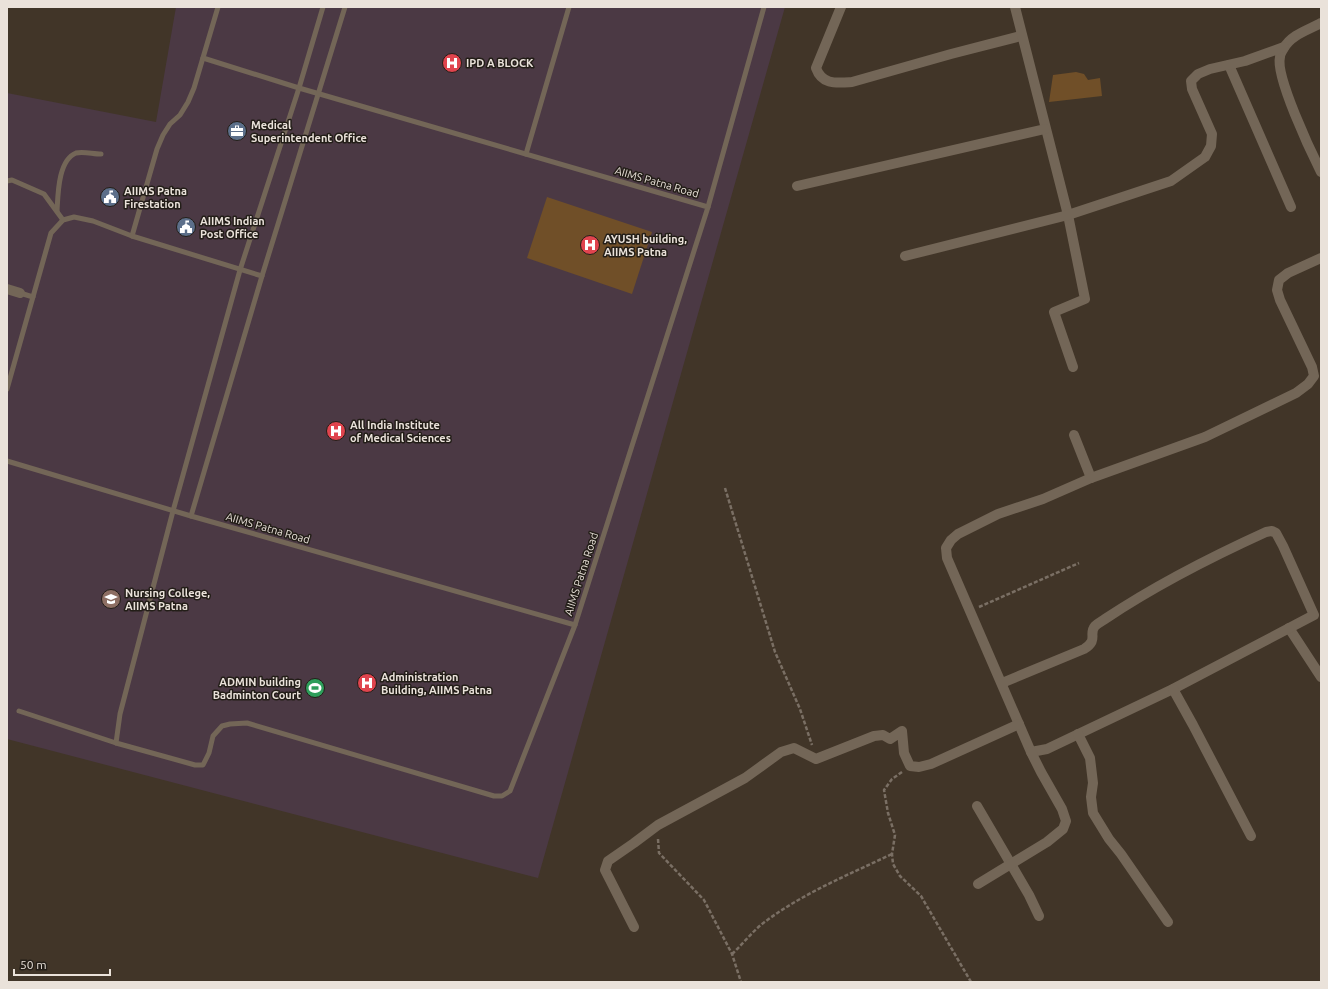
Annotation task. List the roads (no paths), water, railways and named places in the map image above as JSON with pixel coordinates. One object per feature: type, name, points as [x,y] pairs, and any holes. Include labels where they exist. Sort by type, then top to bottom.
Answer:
[{"type":"street","points":[[841,7],[816,68],[819,75],[826,81],[838,83],[852,82],[1021,36]]},
{"type":"street","points":[[1015,7],[1021,36],[1068,215],[1085,299],[1054,312],[1072,367]]},
{"type":"street","points":[[1321,23],[1292,38],[1284,47],[1280,58],[1280,69],[1285,85],[1301,128],[1321,172]]},
{"type":"street","points":[[905,256],[1068,215],[1171,181],[1205,157],[1211,146],[1212,134],[1192,89],[1192,81],[1198,74],[1210,69],[1245,61],[1284,47]]},
{"type":"street","points":[[1229,65],[1291,207]]},
{"type":"street","points":[[796,186],[1045,129]]},
{"type":"street","points":[[978,884],[1056,836],[1063,829],[1066,821],[1062,809],[1031,752],[947,558],[946,548],[951,540],[958,534],[998,514],[1043,499],[1091,478],[1205,437],[1296,393],[1308,384],[1314,376],[1312,367],[1280,300],[1277,290],[1278,280],[1288,273],[1321,258]]},
{"type":"street","points":[[7,289],[20,293]]},
{"type":"street","points":[[1074,435],[1091,478]]},
{"type":"street","points":[[1002,683],[1084,649],[1093,641],[1095,626],[1107,618],[1215,555],[1272,531],[1276,533],[1283,546],[1314,615],[1173,689],[1047,749],[1031,752]]},
{"type":"street","points":[[1289,628],[1321,677]]},
{"type":"street","points":[[1173,689],[1193,724],[1250,836]]},
{"type":"street","points":[[634,927],[605,870],[608,861],[658,824],[745,778],[781,752],[794,748],[816,759],[874,736],[884,735],[890,739],[902,731],[904,753],[910,766],[919,767],[931,764],[1019,724]]},
{"type":"street","points":[[1078,734],[1090,758],[1093,783],[1090,798],[1093,813],[1109,839],[1168,922]]},
{"type":"street","points":[[977,806],[1029,895],[1039,916]]},
{"type":"lane","points":[[132,236],[157,149],[170,124],[180,115],[188,102],[194,88],[218,7]]},
{"type":"lane","points":[[116,743],[120,714],[173,511],[240,270],[299,88],[323,7]]},
{"type":"lane","points":[[191,516],[262,276],[345,7]]},
{"type":"lane","points":[[526,154],[569,7]]},
{"type":"lane","points":[[708,207],[764,7]]},
{"type":"lane","name":"AIIMS Patna Road","points":[[7,461],[173,511],[575,625],[708,207],[318,94],[203,58]]},
{"type":"lane","points":[[57,211],[61,174],[67,160],[75,154],[83,152],[101,154]]},
{"type":"lane","points":[[7,181],[12,180],[44,194],[63,220]]},
{"type":"lane","points":[[7,389],[51,234],[63,220],[74,217],[93,221],[132,236],[262,276]]},
{"type":"lane","points":[[20,293],[33,297]]},
{"type":"lane","points":[[18,711],[116,743],[195,765],[203,765],[209,753],[213,736],[222,726],[247,723],[494,796],[502,796],[510,791],[575,625]]},
{"type":"place","name":"IPD A BLOCK","points":[[452,63]]},
{"type":"place","name":"Medical Superintendent Office","points":[[237,131]]},
{"type":"place","name":"AIIMS Patna Firestation","points":[[110,197]]},
{"type":"place","name":"AIIMS Indian Post Office","points":[[186,227]]},
{"type":"place","name":"AYUSH building, AIIMS Patna","points":[[590,245]]},
{"type":"place","name":"All India Institute of Medical Sciences","points":[[336,431]]},
{"type":"place","name":"Nursing College, AIIMS Patna","points":[[111,599]]},
{"type":"place","name":"Administration Building, AIIMS Patna","points":[[367,683]]},
{"type":"place","name":"ADMIN building Badminton Court","points":[[315,688]]}]
